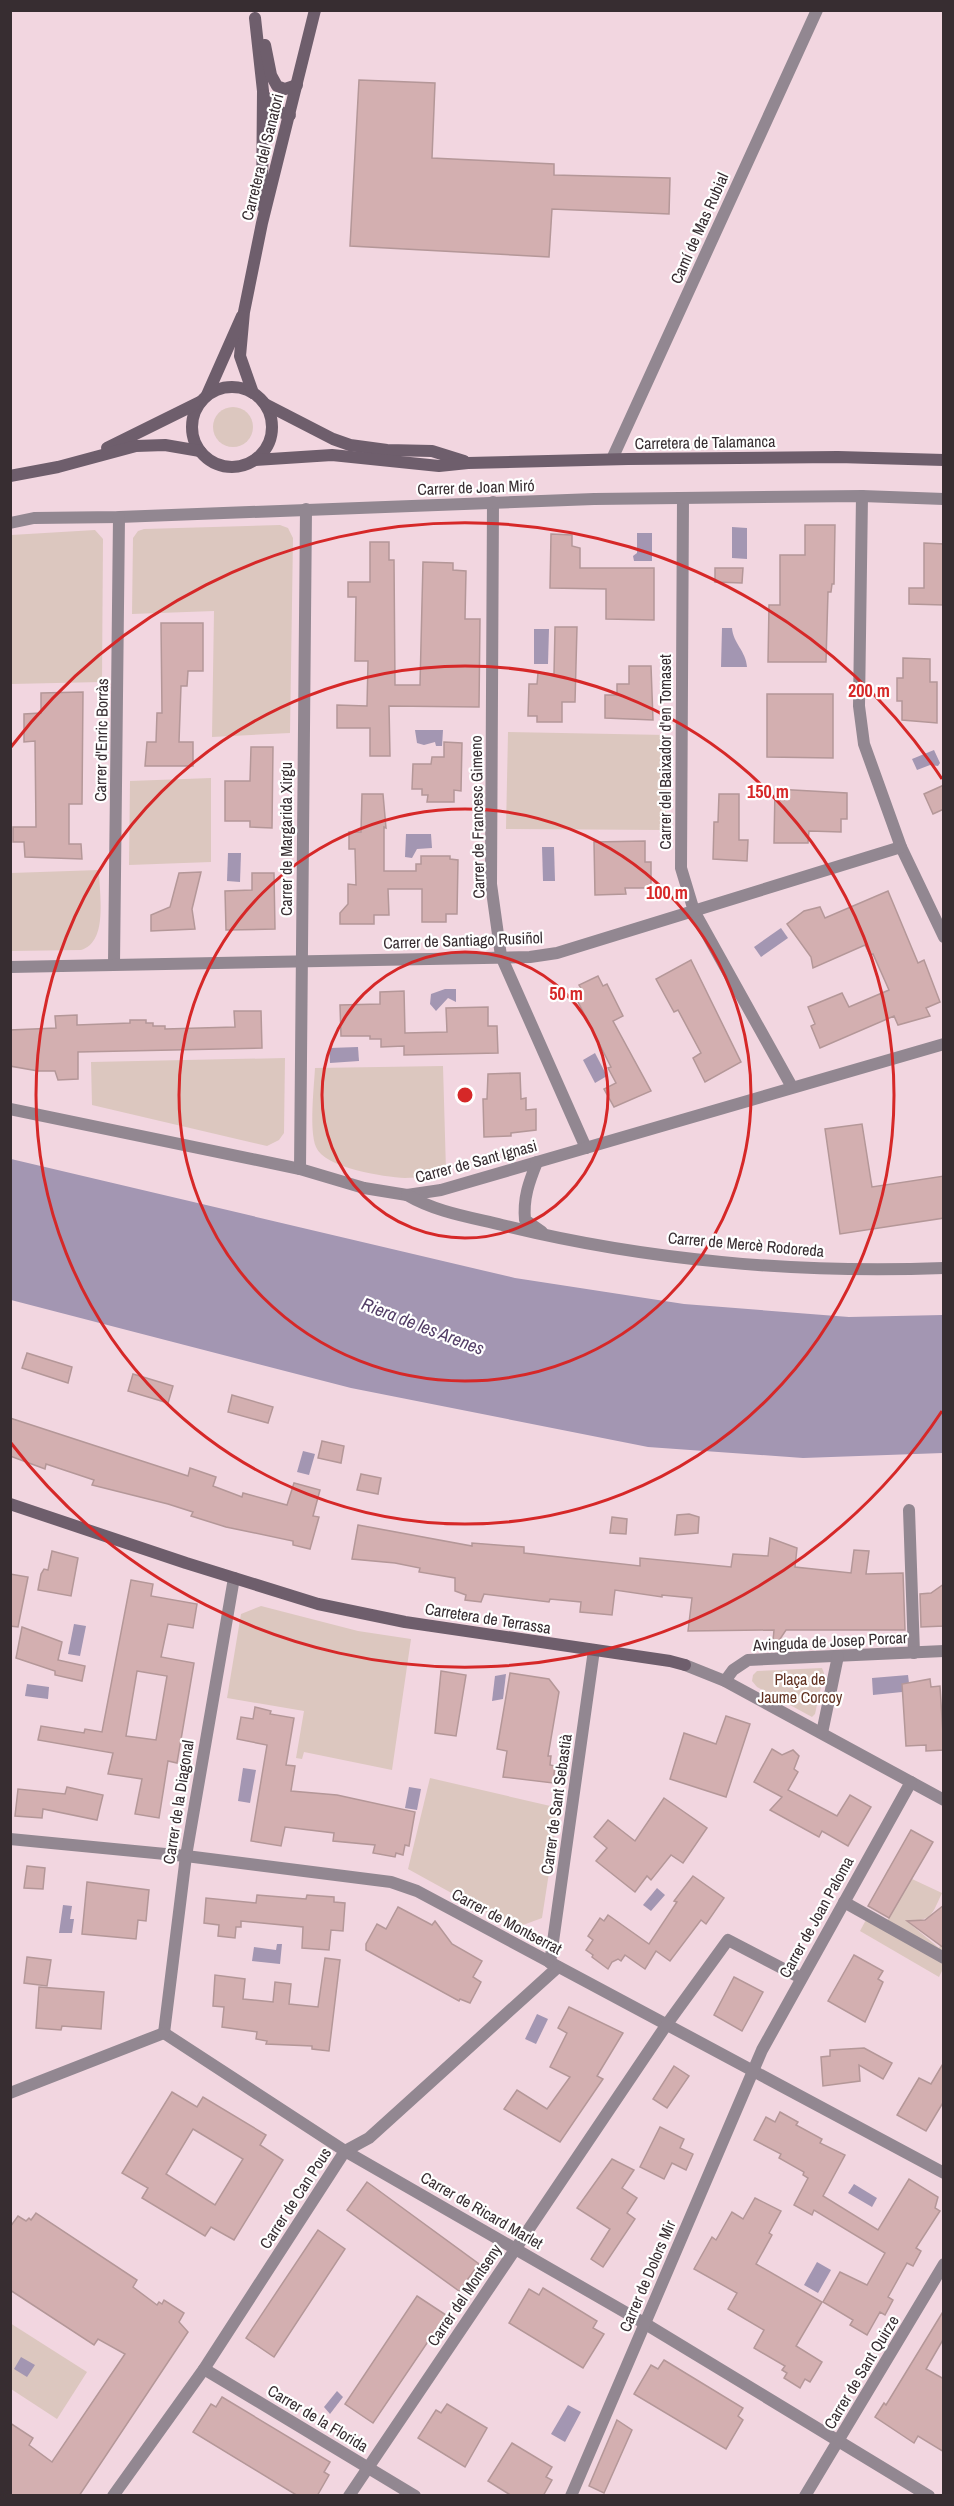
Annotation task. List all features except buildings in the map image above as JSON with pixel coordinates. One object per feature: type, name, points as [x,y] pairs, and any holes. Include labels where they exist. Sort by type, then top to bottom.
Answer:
[{"type":"street","name":"Carretera del Sanatori","points":[[253,393],[240,356],[244,312],[262,224],[315,10]]},
{"type":"street","name":"Camí de Mas Rubial","points":[[612,459],[817,10]]},
{"type":"street","points":[[253,14],[264,40],[271,75],[277,86],[285,89],[297,85]]},
{"type":"street","points":[[253,14],[263,91],[262,224]]},
{"type":"street","points":[[263,91],[273,110],[290,115]]},
{"type":"street","name":"Carretera del Sanatori","points":[[203,399],[244,312]]},
{"type":"street","points":[[89,457],[203,399],[230,387],[253,393],[265,404],[272,424],[272,435],[268,444],[255,460],[232,467],[208,460],[200,451],[192,432],[195,411],[203,399]]},
{"type":"street","name":"Carretera de Talamanca","points":[[265,404],[333,439],[350,445],[387,450],[432,451],[468,463]]},
{"type":"street","points":[[10,476],[58,467],[136,446],[165,446],[200,451]]},
{"type":"street","name":"Carretera de Talamanca","points":[[255,460],[310,455],[439,466],[468,463],[612,459],[838,457],[944,460]]},
{"type":"street","points":[[862,496],[861,725],[869,763],[901,847],[944,937]]},
{"type":"street","name":"Carrer de Joan Miró","points":[[10,523],[34,518],[119,517],[493,502],[862,496],[944,499]]},
{"type":"street","name":"Carrer del Baixador d'en Tomaset","points":[[683,498],[681,868],[694,911],[792,1087]]},
{"type":"street","name":"Carrer de Francesc Gimeno","points":[[493,502],[491,885],[501,956],[586,1148]]},
{"type":"street","name":"Carrer de Margarida Xirgu","points":[[300,1169],[306,509]]},
{"type":"street","name":"Carrer d'Enric Borràs","points":[[114,964],[119,517]]},
{"type":"street","name":"Carrer de Santiago Rusiñol","points":[[10,967],[530,957],[557,953],[901,847]]},
{"type":"street","name":"Carrer de Sant Ignasi","points":[[10,1109],[300,1169],[364,1188],[407,1195],[441,1190],[944,1044]]},
{"type":"street","name":"Carrer de Mercè Rodoreda","points":[[537,1162],[525,1191],[525,1220],[548,1236]]},
{"type":"street","name":"Carrer de Mercè Rodoreda","points":[[407,1195],[427,1207],[548,1236],[712,1260],[898,1270],[944,1268]]},
{"type":"street","name":"Carretera de Terrassa","points":[[10,1504],[285,1595],[375,1616],[685,1665],[725,1681],[944,1800]]},
{"type":"street","points":[[909,1510],[914,1653]]},
{"type":"street","name":"Carrer de la Diagonal","points":[[164,2033],[186,1856],[234,1578]]},
{"type":"street","name":"Carrer de Sant Sebastià","points":[[554,1965],[594,1650]]},
{"type":"street","name":"Avinguda de Josep Porcar","points":[[725,1681],[733,1670],[748,1660],[944,1651]]},
{"type":"street","points":[[822,1732],[838,1656]]},
{"type":"street","name":"Carrer de Joan Paloma","points":[[753,2069],[801,1978],[911,1782]]},
{"type":"street","name":"Carrer de Montserrat","points":[[10,1839],[186,1856],[391,1882],[417,1892],[753,2069],[944,2173]]},
{"type":"street","points":[[844,1902],[944,1958]]},
{"type":"street","name":"Carrer del Montseny","points":[[349,2496],[667,2024],[728,1940],[801,1978]]},
{"type":"street","name":"Carrer de Can Pous","points":[[113,2496],[204,2369],[345,2151],[369,2138],[554,1965]]},
{"type":"street","points":[[10,2093],[164,2033]]},
{"type":"street","name":"Carrer de Ricard Marlet","points":[[164,2033],[345,2151],[644,2323],[929,2496]]},
{"type":"street","name":"Carrer de Dolors Mir","points":[[571,2496],[753,2069]]},
{"type":"street","name":"Carrer de Sant Quirze","points":[[805,2496],[944,2264]]},
{"type":"street","name":"Carrer de la Florida","points":[[204,2369],[415,2496]]},
{"type":"green space","points":[[233,407],[247,413],[253,427],[247,441],[233,447],[219,441],[213,427],[219,413]]},
{"type":"green space","points":[[280,525],[288,528],[293,538],[290,733],[212,737],[214,611],[132,614],[133,538],[138,531],[144,529]]},
{"type":"green space","points":[[95,530],[103,539],[102,682],[11,684],[11,535]]},
{"type":"green space","points":[[508,732],[667,735],[666,830],[506,829]]},
{"type":"green space","points":[[211,778],[211,862],[129,865],[130,781]]},
{"type":"green space","points":[[99,870],[101,903],[99,927],[90,945],[81,950],[11,951],[11,873]]},
{"type":"green space","points":[[285,1058],[284,1133],[279,1140],[267,1146],[92,1105],[91,1062]]},
{"type":"green space","points":[[443,1066],[446,1171],[410,1178],[370,1173],[330,1161],[316,1147],[312,1120],[315,1068]]},
{"type":"green space","points":[[261,1606],[358,1631],[411,1639],[392,1770],[304,1752],[302,1759],[296,1758],[304,1711],[227,1698],[241,1614]]},
{"type":"green space","name":"Plaça de Jaume Corcoy","points":[[822,1668],[824,1673],[815,1714],[812,1717],[757,1687],[752,1681],[757,1671]]},
{"type":"green space","points":[[430,1778],[559,1808],[542,1918],[515,1928],[408,1869]]},
{"type":"green space","points":[[888,1869],[910,1882],[912,1879],[942,1893],[931,1915],[922,1920],[908,1922],[939,1948],[943,1941],[943,1969],[939,1977],[860,1931],[867,1918],[885,1924],[902,1895],[881,1883]]},
{"type":"green space","points":[[10,2323],[87,2372],[57,2419],[11,2389]]},
{"type":"water","points":[[732,527],[747,528],[747,559],[732,558]]},
{"type":"water","points":[[637,533],[652,533],[652,561],[634,561],[633,556],[637,553]]},
{"type":"water","points":[[722,628],[732,628],[747,667],[721,667]]},
{"type":"water","points":[[534,629],[549,629],[548,664],[534,664]]},
{"type":"water","points":[[415,730],[443,730],[442,746],[436,746],[435,742],[424,745],[417,743]]},
{"type":"water","points":[[934,750],[940,763],[938,766],[930,765],[917,770],[912,759]]},
{"type":"water","points":[[406,834],[431,834],[432,848],[417,849],[412,858],[405,857]]},
{"type":"water","points":[[542,847],[554,847],[555,881],[543,881]]},
{"type":"water","points":[[228,853],[241,853],[240,882],[227,881]]},
{"type":"water","points":[[781,928],[788,938],[761,957],[754,947]]},
{"type":"water","points":[[445,989],[456,989],[456,1002],[448,998],[436,1011],[430,1004],[431,994]]},
{"type":"water","points":[[358,1047],[359,1061],[330,1063],[329,1048]]},
{"type":"water","points":[[595,1053],[607,1076],[595,1083],[583,1060]]},
{"type":"water","name":"Riera de les Arenes","points":[[11,1159],[515,1278],[684,1304],[849,1317],[943,1315],[943,1453],[803,1458],[648,1447],[351,1388],[11,1300]]},
{"type":"water","points":[[303,1451],[315,1454],[309,1475],[297,1472]]},
{"type":"water","points":[[74,1624],[86,1626],[80,1656],[68,1654]]},
{"type":"water","points":[[506,1674],[503,1699],[492,1701],[495,1676]]},
{"type":"water","points":[[908,1675],[909,1683],[902,1684],[902,1692],[873,1695],[872,1678]]},
{"type":"water","points":[[27,1684],[49,1687],[48,1699],[25,1696]]},
{"type":"water","points":[[243,1768],[256,1770],[250,1803],[238,1801]]},
{"type":"water","points":[[409,1787],[421,1789],[417,1810],[405,1808]]},
{"type":"water","points":[[657,1888],[665,1895],[651,1911],[643,1905]]},
{"type":"water","points":[[63,1905],[72,1906],[70,1919],[74,1919],[72,1933],[59,1933]]},
{"type":"water","points":[[277,1944],[282,1944],[280,1964],[252,1961],[254,1947],[276,1950]]},
{"type":"water","points":[[537,2014],[548,2019],[536,2044],[525,2039]]},
{"type":"water","points":[[854,2184],[877,2198],[872,2207],[848,2193]]},
{"type":"water","points":[[817,2262],[831,2270],[818,2293],[804,2285]]},
{"type":"water","points":[[21,2357],[35,2365],[27,2377],[14,2369]]},
{"type":"water","points":[[337,2391],[343,2397],[330,2414],[324,2407]]},
{"type":"water","points":[[568,2405],[581,2412],[565,2442],[551,2434]]}]
